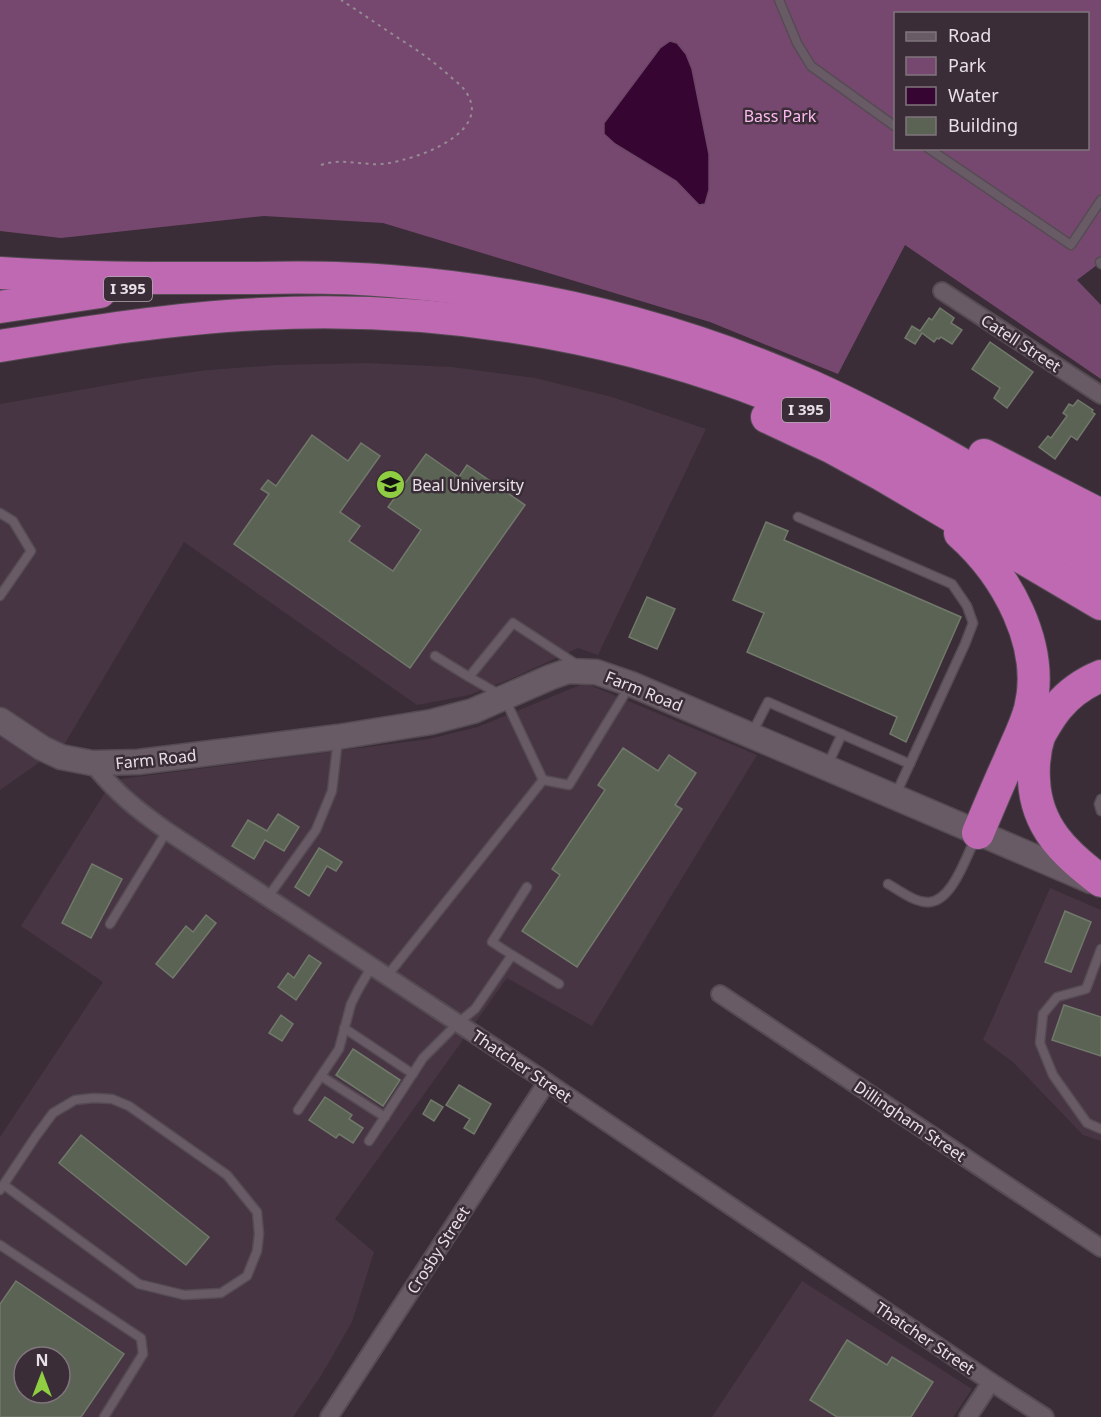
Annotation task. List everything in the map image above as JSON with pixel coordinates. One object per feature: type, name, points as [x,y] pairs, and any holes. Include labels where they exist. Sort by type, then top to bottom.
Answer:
[{"type":"highway","points":[[0,273],[68,277],[256,278]]},
{"type":"highway","name":"I 395","points":[[0,307],[153,285],[256,278],[368,279],[445,286],[540,300],[615,317],[714,348],[802,383],[881,420],[1101,546]]},
{"type":"highway","name":"I 395","points":[[0,346],[129,327],[261,314],[359,312],[482,322],[556,334],[632,351],[719,377],[846,428],[903,458],[1101,574]]},
{"type":"highway","points":[[482,322],[605,356],[712,394],[804,433],[882,475],[1101,604]]},
{"type":"highway","points":[[714,348],[802,376],[908,420],[1101,515]]},
{"type":"highway","points":[[882,475],[946,521],[983,557],[1008,593],[1028,641],[1033,673],[1030,709],[978,833]]},
{"type":"highway","points":[[978,833],[994,820],[1005,804],[1051,714],[1085,683],[1101,676]]},
{"type":"highway","points":[[1042,730],[1036,747],[1034,766],[1035,796],[1040,812],[1047,828],[1060,845],[1101,883]]},
{"type":"street","name":"Catell Street","points":[[942,291],[1101,395]]},
{"type":"street","name":"Farm Road","points":[[92,763],[155,761],[338,737],[439,720],[473,711],[568,671],[586,671],[631,684],[978,833],[1101,883]]},
{"type":"street","points":[[0,720],[51,753],[71,760],[92,763]]},
{"type":"street","name":"Thatcher Street","points":[[92,763],[125,800],[167,831],[547,1082],[1045,1417]]},
{"type":"street","name":"Dillingham Street","points":[[720,994],[1101,1248]]},
{"type":"street","name":"Crosby Street","points":[[329,1417],[547,1082]]},
{"type":"street","points":[[968,1417],[991,1382]]},
{"type":"lane","points":[[779,0],[796,43],[811,66],[894,126]]},
{"type":"lane","points":[[931,150],[1071,245],[1101,200]]},
{"type":"lane","points":[[0,513],[13,521],[31,551],[0,596]]},
{"type":"lane","points":[[798,517],[952,584],[967,606],[972,623],[965,644],[894,797]]},
{"type":"lane","points":[[469,677],[513,623],[586,671]]},
{"type":"lane","points":[[435,656],[504,697],[543,780]]},
{"type":"lane","points":[[543,780],[569,785],[631,684]]},
{"type":"lane","points":[[751,735],[768,702],[910,764]]},
{"type":"lane","points":[[826,768],[842,734]]},
{"type":"lane","points":[[268,897],[316,830],[332,791],[338,737]]},
{"type":"lane","points":[[387,976],[543,780]]},
{"type":"lane","points":[[1101,799],[1099,804],[1101,811]]},
{"type":"lane","points":[[110,924],[167,831]]},
{"type":"lane","points":[[888,884],[919,901],[929,903],[938,901],[944,897],[955,881],[978,833]]},
{"type":"lane","points":[[527,887],[492,942],[559,984]]},
{"type":"lane","points":[[1101,949],[1086,989],[1057,997],[1043,1014],[1040,1043],[1053,1075],[1086,1123],[1101,1129]]},
{"type":"lane","points":[[369,1141],[429,1052],[475,1009],[512,955]]},
{"type":"lane","points":[[298,1110],[339,1049],[351,1004],[372,966]]},
{"type":"lane","points":[[344,1028],[413,1074]]},
{"type":"lane","points":[[321,1076],[385,1117]]},
{"type":"lane","points":[[112,1099],[129,1106],[227,1175],[257,1212],[260,1234],[257,1251],[247,1276],[221,1293],[184,1295],[139,1284],[2,1187],[53,1113],[75,1100],[112,1099]]},
{"type":"lane","points":[[0,1245],[141,1338],[143,1354],[104,1417]]},
{"type":"path","points":[[321,165],[338,161],[386,164],[413,158],[453,138],[462,131],[471,116],[472,107],[465,91],[436,64],[341,0]]},
{"type":"shaded area","name":"Beal University","points":[[366,363],[452,367],[535,378],[612,397],[706,429],[598,655],[578,648],[513,678],[469,695],[417,705],[184,542],[64,745],[0,790],[0,404],[208,370],[277,365]]},
{"type":"shaded area","points":[[585,683],[757,755],[592,1026],[507,978],[335,1219],[374,1252],[352,1322],[322,1374],[293,1417],[0,1417],[0,1137],[103,982],[21,926],[113,780],[429,739],[478,727]]},
{"type":"shaded area","points":[[1050,888],[1101,910],[1101,1141],[1083,1135],[1013,1062],[983,1040]]},
{"type":"shaded area","points":[[802,1281],[972,1389],[953,1417],[712,1417]]},
{"type":"green space","name":"Bass Park","points":[[0,0],[1101,0],[1101,262],[1077,280],[1101,305],[1101,379],[905,245],[838,374],[710,322],[383,223],[264,216],[61,238],[0,231]]},
{"type":"water","points":[[670,41],[677,43],[686,54],[692,69],[709,154],[709,190],[705,204],[699,205],[676,181],[615,144],[604,134],[604,123],[660,48]]},
{"type":"building","points":[[940,308],[954,318],[951,323],[962,330],[952,344],[941,337],[934,342],[922,333],[915,344],[905,338],[912,326],[920,331],[929,318],[932,320]]},
{"type":"building","points":[[990,342],[1033,372],[1007,408],[994,398],[1000,388],[972,369]]},
{"type":"building","points":[[1078,400],[1093,410],[1095,414],[1077,440],[1071,436],[1055,459],[1039,447],[1048,436],[1051,438],[1067,416],[1063,413],[1069,404],[1073,406]]},
{"type":"building","name":"Beal University","points":[[312,435],[348,461],[361,443],[380,456],[340,512],[360,526],[349,541],[393,571],[421,530],[388,507],[426,454],[459,477],[467,465],[525,505],[410,668],[234,544],[269,494],[261,489],[268,480],[276,486]]},
{"type":"building","points":[[766,522],[788,531],[784,540],[961,617],[906,742],[890,734],[897,717],[747,652],[764,613],[733,600]]},
{"type":"building","points":[[647,597],[675,609],[657,649],[629,637]]},
{"type":"building","points":[[623,748],[658,771],[669,755],[696,773],[675,805],[682,809],[577,967],[522,931],[560,875],[552,869],[605,790],[598,785]]},
{"type":"building","points":[[278,814],[299,827],[284,851],[265,840],[254,859],[232,846],[248,820],[267,831]]},
{"type":"building","points":[[319,848],[342,862],[336,871],[327,866],[309,896],[295,887]]},
{"type":"building","points":[[92,864],[122,879],[91,938],[62,923]]},
{"type":"building","points":[[1065,911],[1091,922],[1071,972],[1045,962]]},
{"type":"building","points":[[206,915],[216,923],[173,978],[156,964],[186,926],[193,932]]},
{"type":"building","points":[[309,955],[321,963],[296,1000],[278,987],[288,973],[294,978]]},
{"type":"building","points":[[1064,1005],[1101,1017],[1101,1056],[1052,1040]]},
{"type":"building","points":[[281,1015],[293,1024],[282,1041],[269,1033]]},
{"type":"building","points":[[353,1049],[400,1080],[383,1106],[336,1075]]},
{"type":"building","points":[[459,1085],[491,1104],[474,1134],[464,1128],[470,1119],[446,1105]]},
{"type":"building","points":[[325,1097],[352,1115],[349,1119],[363,1128],[353,1143],[339,1134],[336,1138],[309,1120]]},
{"type":"building","points":[[431,1100],[443,1107],[434,1121],[423,1114]]},
{"type":"building","points":[[81,1135],[209,1237],[186,1265],[59,1163]]},
{"type":"building","points":[[16,1281],[124,1354],[81,1417],[0,1417],[0,1304]]},
{"type":"building","points":[[847,1340],[887,1365],[892,1357],[933,1382],[911,1417],[837,1417],[810,1400]]},
{"type":"place","name":"Beal University","points":[[391,485]]}]
